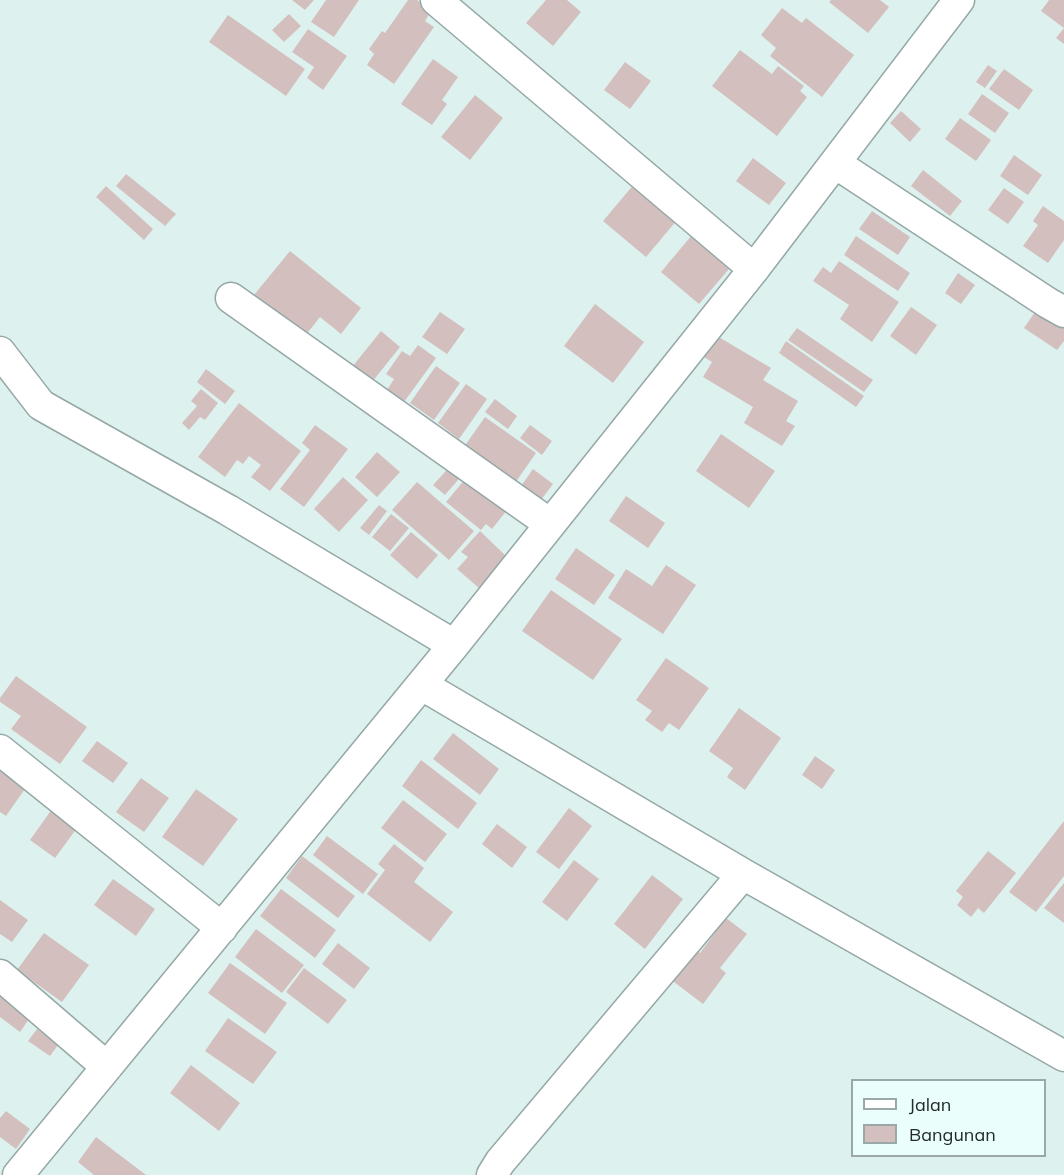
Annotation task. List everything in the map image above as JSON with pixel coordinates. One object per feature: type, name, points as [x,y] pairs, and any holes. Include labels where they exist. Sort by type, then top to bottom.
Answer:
[{"type":"street","points":[[436,0],[748,264]]},
{"type":"street","points":[[18,1175],[422,685],[550,524],[748,264],[835,163],[959,0]]},
{"type":"street","points":[[835,163],[1064,312]]},
{"type":"street","points":[[231,298],[550,524]]},
{"type":"street","points":[[0,352],[41,405],[228,510],[454,645]]},
{"type":"street","points":[[422,685],[743,874],[1064,1056]]},
{"type":"street","points":[[0,750],[222,928]]},
{"type":"street","points":[[492,1175],[508,1153],[743,874]]},
{"type":"street","points":[[0,975],[107,1067]]},
{"type":"building","points":[[292,0],[314,0],[305,10]]},
{"type":"building","points":[[326,0],[359,0],[334,37],[311,22]]},
{"type":"building","points":[[408,0],[417,0],[432,10],[425,21],[434,27],[394,84],[367,65],[374,54],[369,49],[382,31],[385,33]]},
{"type":"building","points":[[546,0],[567,0],[581,12],[553,46],[526,23]]},
{"type":"building","points":[[831,0],[880,0],[889,7],[868,33],[829,2]]},
{"type":"building","points":[[1049,0],[1064,0],[1064,28],[1041,11]]},
{"type":"building","points":[[782,8],[802,23],[806,18],[854,55],[822,97],[770,56],[776,48],[761,35]]},
{"type":"building","points":[[289,14],[301,26],[284,42],[272,30]]},
{"type":"building","points":[[228,15],[305,69],[286,96],[209,42]]},
{"type":"building","points":[[1064,28],[1064,44],[1056,38]]},
{"type":"building","points":[[308,29],[347,56],[323,90],[307,78],[314,67],[292,52]]},
{"type":"building","points":[[740,50],[772,74],[778,66],[804,86],[800,91],[807,97],[777,136],[712,86]]},
{"type":"building","points":[[433,59],[458,77],[442,100],[447,104],[432,125],[401,104]]},
{"type":"building","points":[[625,62],[651,81],[630,109],[604,90]]},
{"type":"building","points":[[988,65],[997,71],[985,88],[976,82]]},
{"type":"building","points":[[1004,69],[1033,90],[1019,110],[989,89]]},
{"type":"building","points":[[982,94],[1009,113],[995,133],[968,114]]},
{"type":"building","points":[[475,95],[503,118],[470,160],[441,137]]},
{"type":"building","points":[[901,111],[921,129],[910,142],[890,123]]},
{"type":"building","points":[[960,118],[991,140],[976,161],[945,139]]},
{"type":"building","points":[[1014,155],[1042,175],[1028,195],[1000,176]]},
{"type":"building","points":[[753,158],[786,183],[769,205],[736,181]]},
{"type":"building","points":[[923,170],[962,201],[950,216],[911,186]]},
{"type":"building","points":[[126,174],[176,214],[165,226],[116,186]]},
{"type":"building","points":[[635,183],[678,219],[646,257],[603,221]]},
{"type":"building","points":[[106,186],[153,229],[144,240],[96,197]]},
{"type":"building","points":[[1004,188],[1024,202],[1008,224],[988,210]]},
{"type":"building","points":[[1043,206],[1064,221],[1064,240],[1048,263],[1023,246],[1038,225],[1033,221]]},
{"type":"building","points":[[872,211],[910,237],[898,255],[859,229]]},
{"type":"building","points":[[697,229],[735,262],[699,304],[661,272]]},
{"type":"building","points":[[856,236],[910,273],[898,291],[844,255]]},
{"type":"building","points":[[290,251],[361,308],[341,334],[320,317],[305,336],[254,295]]},
{"type":"building","points":[[839,261],[899,302],[872,342],[840,319],[849,305],[813,281],[823,267],[831,273]]},
{"type":"building","points":[[958,273],[975,285],[961,304],[945,293]]},
{"type":"building","points":[[1041,303],[1064,319],[1064,341],[1057,350],[1024,328]]},
{"type":"building","points":[[595,304],[644,342],[613,383],[564,346]]},
{"type":"building","points":[[911,307],[937,325],[916,355],[890,336]]},
{"type":"building","points":[[440,312],[465,329],[447,354],[422,337]]},
{"type":"building","points":[[797,328],[873,380],[864,392],[788,340]]},
{"type":"building","points":[[381,331],[400,347],[372,382],[352,367]]},
{"type":"building","points":[[717,336],[771,368],[763,380],[798,401],[786,421],[795,426],[782,446],[744,423],[753,407],[703,377],[712,362],[704,357]]},
{"type":"building","points":[[786,341],[864,396],[856,407],[779,353]]},
{"type":"building","points":[[418,345],[436,358],[404,402],[387,390],[394,379],[386,374],[402,351],[410,356]]},
{"type":"building","points":[[436,366],[460,383],[434,420],[410,403]]},
{"type":"building","points":[[206,369],[235,391],[225,404],[197,382]]},
{"type":"building","points":[[466,384],[487,399],[459,439],[438,423]]},
{"type":"building","points":[[201,389],[218,403],[205,420],[200,417],[189,430],[182,423],[197,406],[191,401]]},
{"type":"building","points":[[495,399],[517,416],[508,429],[485,412]]},
{"type":"building","points":[[239,403],[301,451],[270,491],[251,477],[261,465],[249,456],[243,464],[237,460],[225,477],[198,457]]},
{"type":"building","points":[[485,417],[536,453],[515,483],[464,447]]},
{"type":"building","points":[[315,425],[348,449],[304,507],[280,489],[310,450],[302,443]]},
{"type":"building","points":[[530,425],[552,441],[542,455],[520,438]]},
{"type":"building","points":[[721,434],[775,471],[749,508],[696,471]]},
{"type":"building","points":[[377,452],[400,472],[377,497],[355,477]]},
{"type":"building","points":[[453,463],[464,473],[445,495],[433,485]]},
{"type":"building","points":[[533,469],[553,484],[541,500],[521,486]]},
{"type":"building","points":[[471,472],[511,505],[492,529],[486,524],[481,530],[446,502]]},
{"type":"building","points":[[343,477],[368,500],[339,532],[314,509]]},
{"type":"building","points":[[417,482],[474,531],[449,560],[392,510]]},
{"type":"building","points":[[626,496],[665,523],[648,548],[609,521]]},
{"type":"building","points":[[379,505],[387,511],[369,535],[360,528]]},
{"type":"building","points":[[391,514],[409,528],[390,551],[372,537]]},
{"type":"building","points":[[480,531],[507,557],[479,588],[457,569],[468,557],[461,552]]},
{"type":"building","points":[[411,532],[438,555],[417,579],[390,555]]},
{"type":"building","points":[[576,548],[615,575],[594,605],[555,579]]},
{"type":"building","points":[[666,565],[696,585],[663,634],[608,598],[626,569],[652,586]]},
{"type":"building","points":[[551,590],[622,639],[593,680],[522,631]]},
{"type":"building","points":[[666,658],[709,688],[679,730],[669,723],[662,732],[645,720],[652,711],[636,700]]},
{"type":"building","points":[[16,676],[87,727],[60,764],[11,729],[21,716],[0,702],[0,698]]},
{"type":"building","points":[[739,708],[781,738],[745,790],[727,777],[733,768],[709,751]]},
{"type":"building","points":[[453,733],[499,769],[480,795],[433,759]]},
{"type":"building","points":[[97,741],[128,763],[113,783],[82,761]]},
{"type":"building","points":[[815,756],[835,770],[822,789],[802,775]]},
{"type":"building","points":[[421,760],[477,803],[458,829],[402,786]]},
{"type":"building","points":[[0,762],[29,783],[6,816],[0,812]]},
{"type":"building","points":[[141,778],[169,798],[144,832],[116,812]]},
{"type":"building","points":[[196,789],[238,819],[203,866],[162,837]]},
{"type":"building","points":[[403,800],[447,834],[425,862],[381,828]]},
{"type":"building","points":[[55,805],[80,824],[55,858],[30,840]]},
{"type":"building","points":[[569,808],[592,826],[559,869],[536,852]]},
{"type":"building","points":[[1064,821],[1064,876],[1036,912],[1009,892]]},
{"type":"building","points":[[497,824],[527,847],[512,868],[482,844]]},
{"type":"building","points":[[327,836],[378,874],[363,894],[313,855]]},
{"type":"building","points":[[394,844],[424,868],[414,882],[453,912],[430,942],[367,894],[385,870],[378,864]]},
{"type":"building","points":[[988,851],[1016,873],[984,913],[978,908],[971,917],[957,905],[963,897],[956,891]]},
{"type":"building","points":[[302,856],[355,896],[338,918],[286,878]]},
{"type":"building","points":[[574,860],[599,879],[567,921],[542,902]]},
{"type":"building","points":[[652,875],[683,899],[645,949],[614,924]]},
{"type":"building","points":[[113,879],[155,909],[136,936],[94,905]]},
{"type":"building","points":[[1064,883],[1064,923],[1044,908]]},
{"type":"building","points":[[281,889],[336,930],[315,958],[260,916]]},
{"type":"building","points":[[0,900],[28,920],[12,942],[0,934]]},
{"type":"building","points":[[726,918],[747,934],[720,968],[726,973],[703,1004],[670,979],[694,948],[700,953]]},
{"type":"building","points":[[256,929],[304,965],[282,993],[235,957]]},
{"type":"building","points":[[44,933],[89,965],[62,1002],[17,970]]},
{"type":"building","points":[[338,943],[370,968],[354,989],[322,964]]},
{"type":"building","points":[[230,963],[287,1003],[265,1034],[208,993]]},
{"type":"building","points":[[304,968],[347,1000],[328,1024],[286,992]]},
{"type":"building","points":[[0,987],[34,1012],[20,1032],[0,1017]]},
{"type":"building","points":[[228,1018],[277,1052],[253,1084],[205,1051]]},
{"type":"building","points":[[37,1029],[58,1045],[50,1056],[28,1041]]},
{"type":"building","points":[[191,1065],[240,1103],[219,1131],[170,1093]]},
{"type":"building","points":[[6,1111],[30,1129],[16,1149],[0,1137],[0,1118]]},
{"type":"building","points":[[96,1137],[146,1175],[94,1175],[78,1162]]}]
